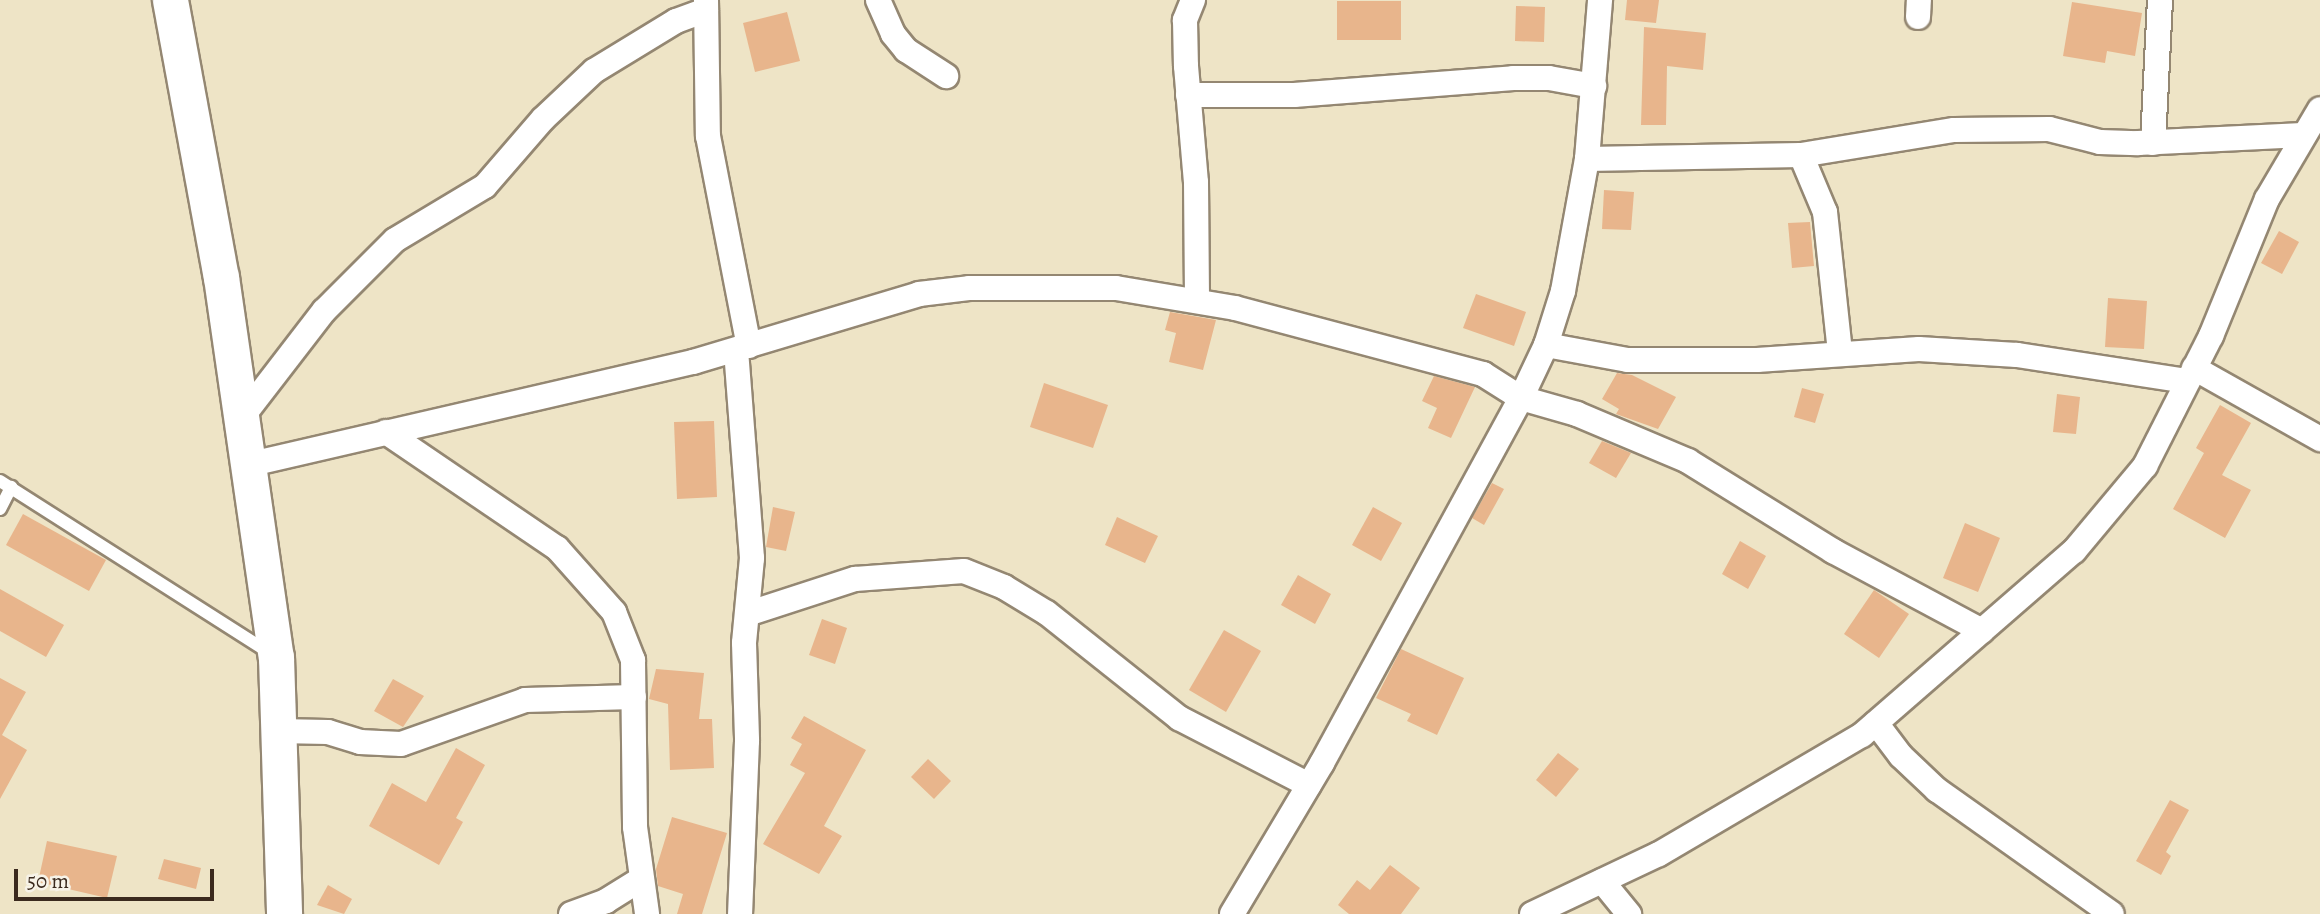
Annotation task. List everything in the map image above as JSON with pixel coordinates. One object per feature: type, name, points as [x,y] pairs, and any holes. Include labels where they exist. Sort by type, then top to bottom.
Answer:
[{"type":"street","points":[[170,0],[251,464],[276,657],[284,914]]},
{"type":"street","points":[[878,0],[892,34],[906,50],[946,76]]},
{"type":"street","points":[[1193,0],[1185,20],[1196,182],[1197,301]]},
{"type":"street","points":[[1232,914],[1309,785],[1521,398],[1546,345],[1563,291],[1587,159],[1600,0]]},
{"type":"street","points":[[2153,143],[2160,0]]},
{"type":"street","points":[[243,416],[324,311],[395,240],[485,186],[552,109],[594,71],[706,5],[708,136],[742,348],[752,558],[747,614],[740,914]]},
{"type":"street","points":[[1188,95],[1294,95],[1513,78],[1549,78],[1594,86]]},
{"type":"street","points":[[1532,914],[1738,810],[1876,723],[2039,585],[2112,509],[2144,466],[2190,375],[2267,199],[2320,109]]},
{"type":"street","points":[[1587,159],[1801,155],[1954,130],[2049,129],[2100,142],[2153,143],[2303,135]]},
{"type":"street","points":[[1801,155],[1825,212],[1840,352]]},
{"type":"street","points":[[251,464],[599,386],[742,348],[919,294],[969,288],[1116,288],[1197,301],[1483,374],[1521,398],[1577,414],[1688,461],[1833,551],[1982,631]]},
{"type":"street","points":[[1546,345],[1628,360],[1757,359],[1919,349],[2017,355],[2190,375],[2320,439]]},
{"type":"street","points":[[386,432],[557,548],[614,612],[633,660],[639,880],[647,914]]},
{"type":"street","points":[[747,614],[855,579],[964,571],[1004,587],[1047,612],[1179,718],[1309,785]]},
{"type":"street","points":[[278,731],[328,732],[360,742],[401,744],[525,700],[634,697]]},
{"type":"street","points":[[1876,723],[1901,756],[1937,790],[2112,914]]},
{"type":"street","points":[[571,914],[606,901],[639,880]]},
{"type":"street","points":[[1602,881],[1629,914]]},
{"type":"lane","points":[[0,509],[5,484],[276,657]]},
{"type":"building","points":[[1627,0],[1659,0],[1656,23],[1625,20]]},
{"type":"building","points":[[1337,1],[1401,1],[1401,40],[1337,40]]},
{"type":"building","points":[[2072,2],[2142,13],[2135,56],[2107,51],[2105,63],[2063,56]]},
{"type":"building","points":[[1516,6],[1545,7],[1544,42],[1515,41]]},
{"type":"building","points":[[787,12],[800,61],[755,72],[743,23]]},
{"type":"building","points":[[1644,27],[1706,33],[1703,70],[1667,66],[1666,125],[1641,125]]},
{"type":"building","points":[[1604,190],[1634,192],[1631,230],[1602,229]]},
{"type":"building","points":[[1810,222],[1814,266],[1792,268],[1788,223]]},
{"type":"building","points":[[2279,231],[2299,242],[2282,274],[2261,263]]},
{"type":"building","points":[[1476,294],[1526,312],[1514,346],[1463,328]]},
{"type":"building","points":[[2108,298],[2147,301],[2144,349],[2105,347]]},
{"type":"building","points":[[1170,312],[1216,320],[1203,370],[1169,362],[1176,333],[1165,330]]},
{"type":"building","points":[[1617,373],[1632,375],[1676,397],[1658,429],[1616,414],[1619,409],[1602,399]]},
{"type":"building","points":[[1434,376],[1475,387],[1451,438],[1428,428],[1437,408],[1422,401]]},
{"type":"building","points":[[1044,383],[1108,405],[1093,448],[1030,427]]},
{"type":"building","points":[[1802,388],[1824,394],[1815,423],[1794,417]]},
{"type":"building","points":[[2057,394],[2080,397],[2076,434],[2053,432]]},
{"type":"building","points":[[2220,405],[2251,423],[2222,475],[2251,490],[2225,538],[2173,509],[2204,453],[2196,448]]},
{"type":"building","points":[[714,421],[717,497],[677,499],[674,422]]},
{"type":"building","points":[[1602,441],[1631,453],[1616,478],[1589,463]]},
{"type":"building","points":[[1492,483],[1504,489],[1484,525],[1472,518]]},
{"type":"building","points":[[773,507],[795,512],[786,551],[766,547]]},
{"type":"building","points":[[1373,507],[1402,523],[1381,561],[1352,545]]},
{"type":"building","points":[[23,514],[106,560],[89,591],[6,545]]},
{"type":"building","points":[[1117,517],[1158,536],[1145,563],[1105,545]]},
{"type":"building","points":[[1965,523],[2000,538],[1978,592],[1943,578]]},
{"type":"building","points":[[1740,541],[1766,556],[1748,589],[1722,574]]},
{"type":"building","points":[[1298,575],[1331,594],[1315,624],[1281,605]]},
{"type":"building","points":[[0,589],[64,625],[46,657],[0,631]]},
{"type":"building","points":[[1874,590],[1909,614],[1879,658],[1844,634]]},
{"type":"building","points":[[822,619],[847,628],[835,664],[809,655]]},
{"type":"building","points":[[1224,630],[1261,651],[1226,712],[1189,690]]},
{"type":"building","points":[[1401,649],[1464,678],[1437,735],[1407,721],[1411,714],[1376,698]]},
{"type":"building","points":[[656,669],[704,673],[699,719],[712,719],[714,768],[670,770],[668,704],[649,699]]},
{"type":"building","points":[[0,678],[26,692],[2,735],[27,750],[0,799]]},
{"type":"building","points":[[393,679],[424,696],[403,727],[374,711]]},
{"type":"building","points":[[804,716],[866,750],[824,826],[842,836],[819,874],[763,844],[805,773],[790,765],[802,744],[791,738]]},
{"type":"building","points":[[456,748],[485,765],[456,818],[463,822],[439,865],[369,826],[392,783],[426,802]]},
{"type":"building","points":[[1558,753],[1579,769],[1556,797],[1536,780]]},
{"type":"building","points":[[928,759],[951,781],[934,799],[911,777]]},
{"type":"building","points":[[2170,800],[2189,810],[2166,852],[2171,856],[2161,875],[2136,861]]},
{"type":"building","points":[[672,817],[727,833],[702,914],[677,914],[683,894],[658,886],[656,869]]},
{"type":"building","points":[[47,841],[117,856],[107,898],[38,882]]},
{"type":"building","points":[[164,859],[201,868],[196,889],[158,879]]},
{"type":"building","points":[[1390,865],[1420,888],[1401,914],[1349,914],[1338,905],[1357,880],[1370,890]]},
{"type":"building","points":[[328,885],[352,899],[344,914],[317,905]]}]
